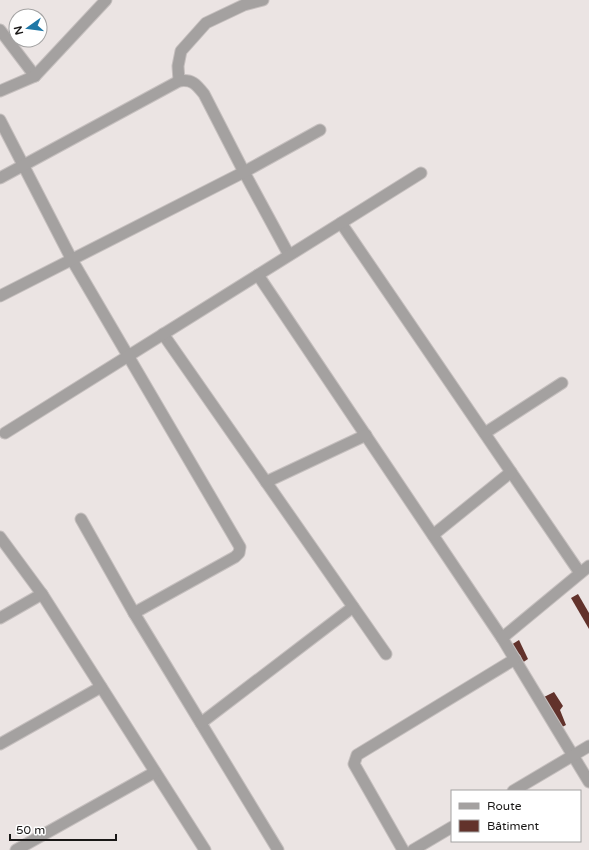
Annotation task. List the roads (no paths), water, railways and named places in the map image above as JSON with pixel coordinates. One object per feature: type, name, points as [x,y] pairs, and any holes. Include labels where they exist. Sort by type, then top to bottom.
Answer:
[{"type":"street","points":[[0,91],[35,76],[106,0]]},
{"type":"street","points":[[179,81],[178,66],[181,51],[206,23],[244,5],[263,0]]},
{"type":"street","points":[[0,30],[35,76]]},
{"type":"street","points":[[0,178],[179,81],[188,80],[196,84],[204,94],[289,256]]},
{"type":"street","points":[[0,120],[72,260],[240,547],[239,553],[235,557],[134,613]]},
{"type":"street","points":[[0,296],[244,172],[320,130]]},
{"type":"street","points":[[5,433],[421,173]]},
{"type":"street","points":[[341,223],[511,472],[585,570],[502,638]]},
{"type":"street","points":[[258,275],[502,638],[589,782]]},
{"type":"street","points":[[163,334],[386,654]]},
{"type":"street","points":[[485,433],[562,383]]},
{"type":"street","points":[[266,482],[366,435]]},
{"type":"street","points":[[433,535],[511,472]]},
{"type":"street","points":[[81,519],[134,613],[278,850]]},
{"type":"street","points":[[0,537],[42,594],[205,850]]},
{"type":"street","points":[[0,618],[42,594]]},
{"type":"street","points":[[200,723],[353,607]]},
{"type":"street","points":[[403,850],[354,764],[354,759],[357,755],[515,659]]},
{"type":"street","points":[[0,744],[101,687]]},
{"type":"street","points":[[515,790],[589,746]]},
{"type":"street","points":[[16,850],[35,846],[155,772]]},
{"type":"street","points":[[413,850],[451,828]]}]
